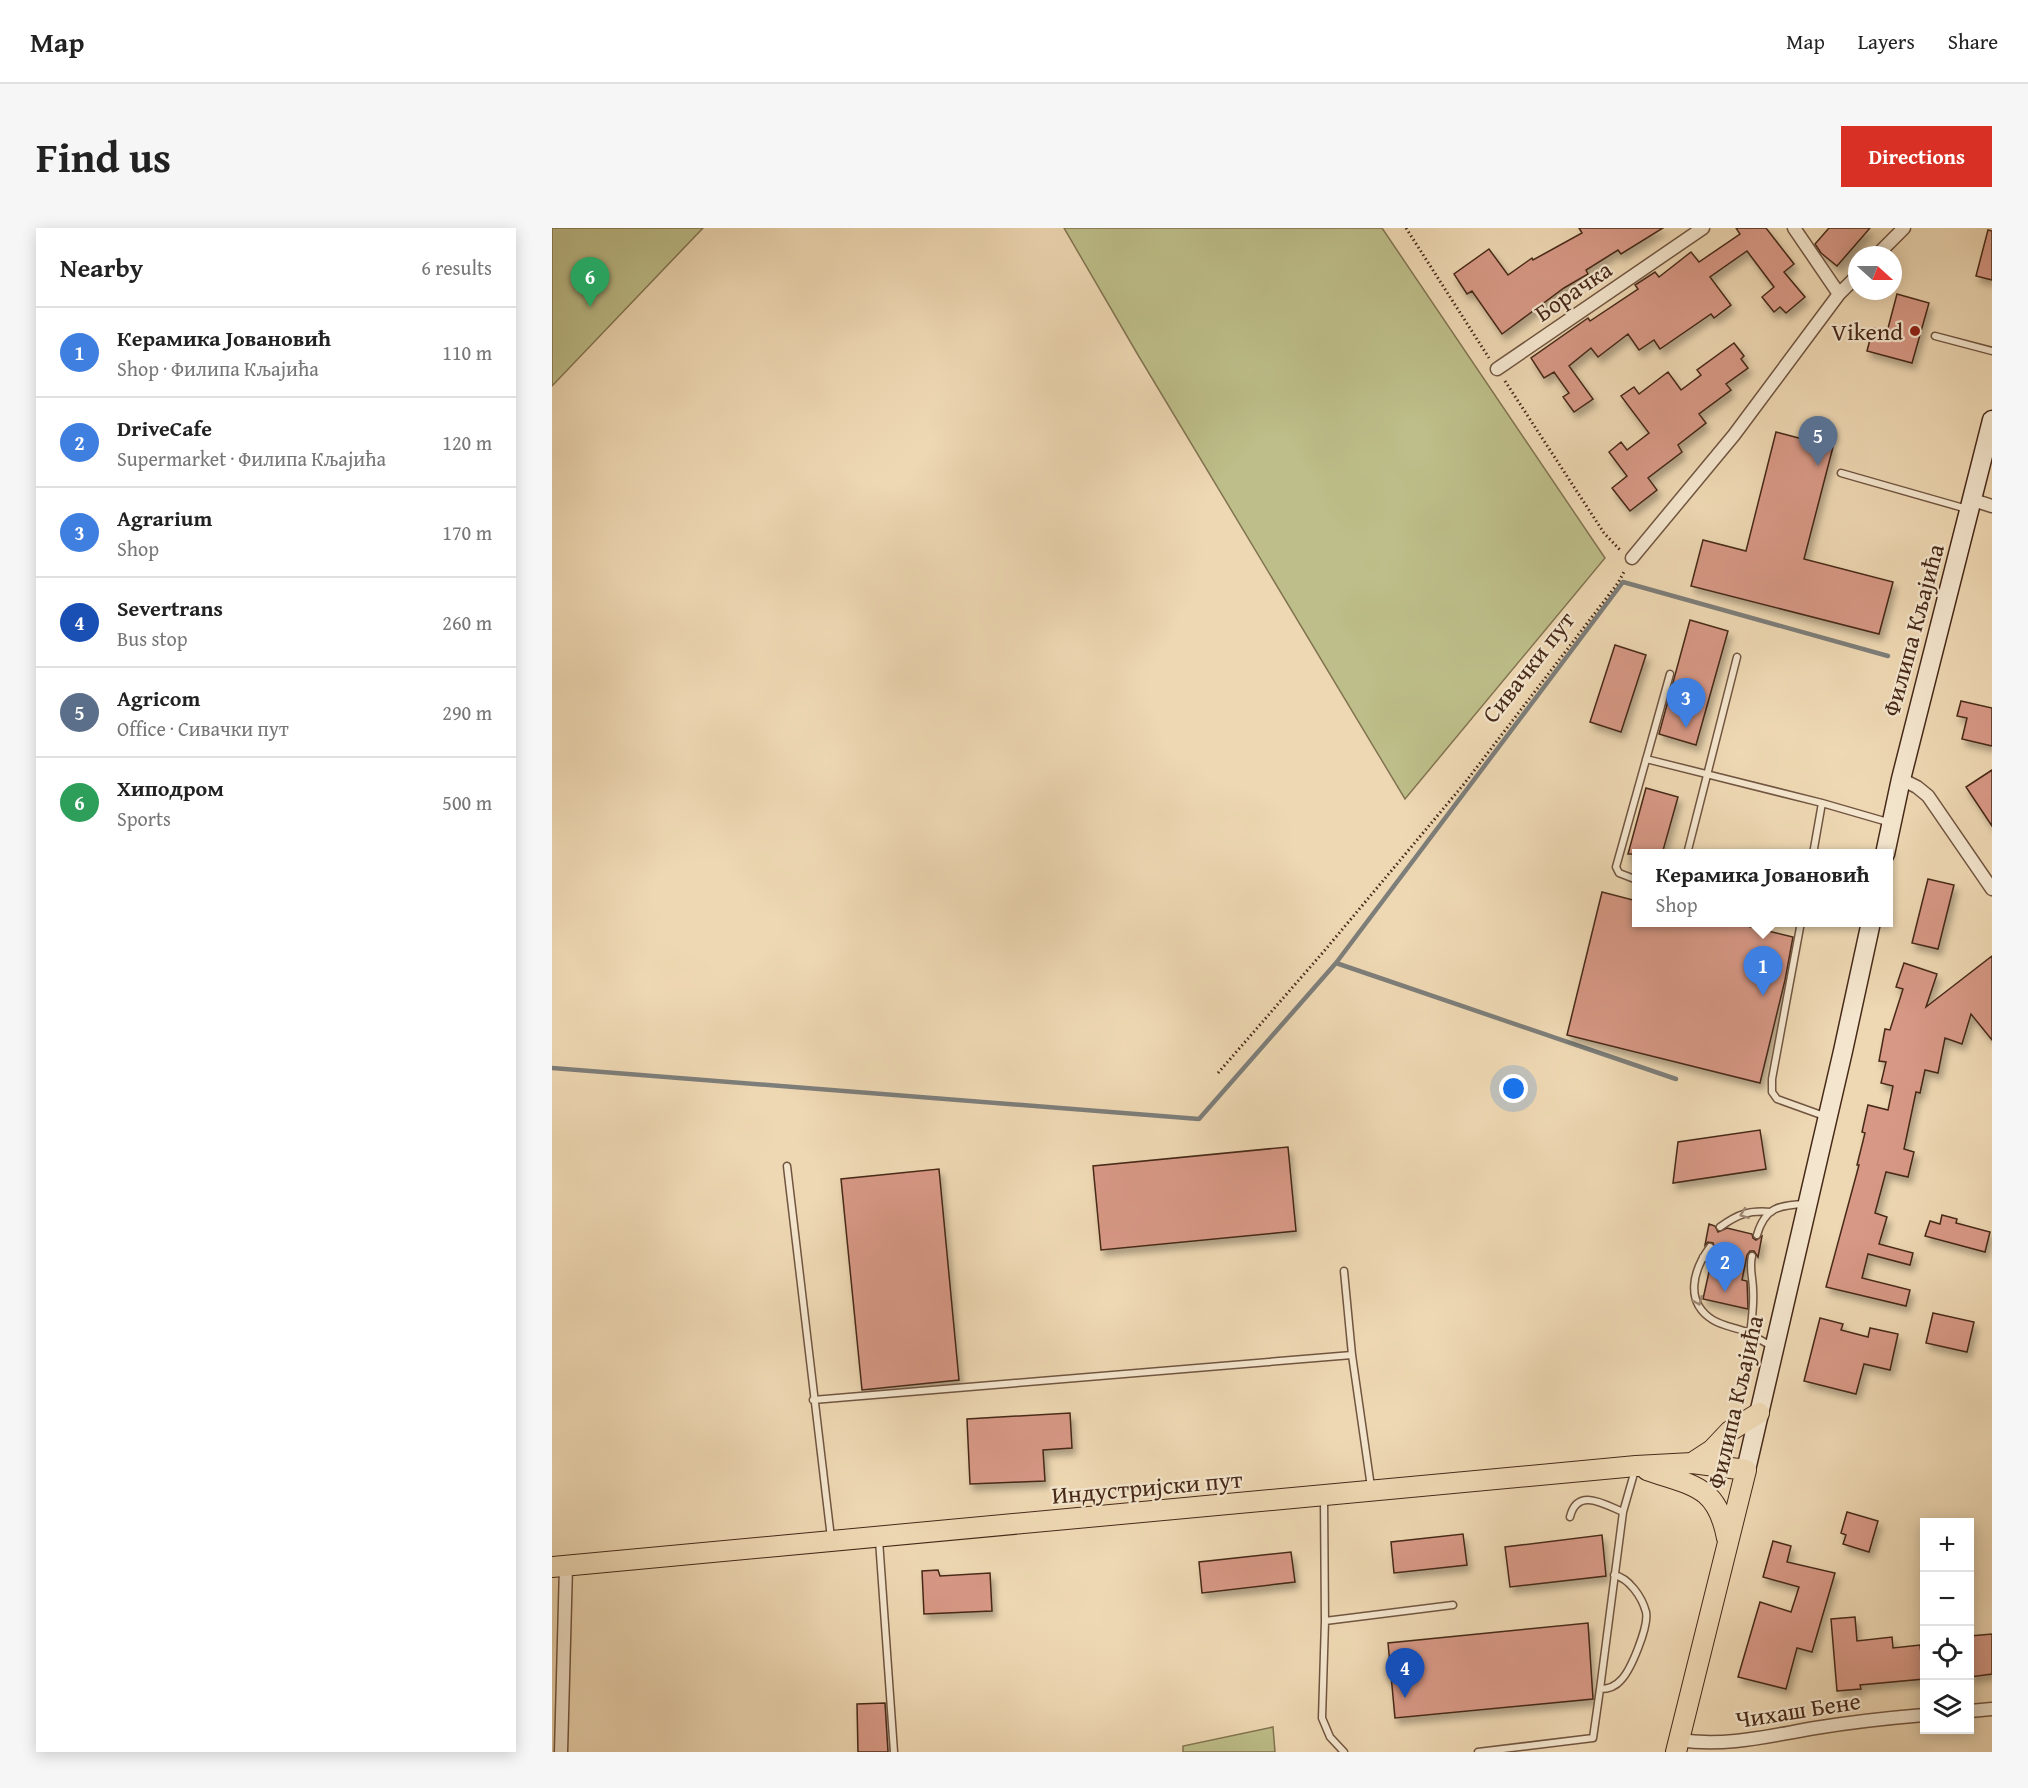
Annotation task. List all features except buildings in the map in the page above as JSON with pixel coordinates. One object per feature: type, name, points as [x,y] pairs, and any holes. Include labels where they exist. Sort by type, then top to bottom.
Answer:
[{"type":"main road","points":[[1692,1463],[1712,1450],[1731,1431],[1759,1413]]},
{"type":"main road","name":"Индустријски пут","points":[[559,1566],[1636,1466],[1692,1463],[1746,1470]]},
{"type":"main road","points":[[1636,1466],[1694,1486],[1711,1498],[1723,1519],[1728,1543]]},
{"type":"main road","name":"Филипа Кљајића","points":[[1677,1746],[1746,1470]]},
{"type":"street","name":"Борачка","points":[[1497,369],[1703,228]]},
{"type":"street","points":[[1794,228],[1839,294]]},
{"type":"street","points":[[1886,246],[1904,228]]},
{"type":"street","points":[[1632,558],[1734,435],[1848,285]]},
{"type":"street","name":"Филипа Кљајића","points":[[1886,849],[1901,779],[1992,420]]},
{"type":"street","points":[[1972,505],[1992,506]]},
{"type":"street","points":[[1901,779],[1928,796],[1992,889]]},
{"type":"street","name":"Филипа Кљајића","points":[[1746,1470],[1870,927]]},
{"type":"street","points":[[559,1566],[561,1752]]},
{"type":"street","points":[[1974,1711],[1992,1709]]},
{"type":"street","name":"Чихаш Бене","points":[[1677,1746],[1734,1742],[1868,1719],[1920,1715]]},
{"type":"lane","points":[[1935,336],[1992,351]]},
{"type":"lane","points":[[1841,473],[1972,505]]},
{"type":"lane","points":[[1689,849],[1737,657]]},
{"type":"lane","points":[[1632,878],[1619,873],[1617,867],[1670,674]]},
{"type":"lane","points":[[1646,759],[1892,823]]},
{"type":"lane","points":[[1814,849],[1822,803]]},
{"type":"lane","points":[[1800,927],[1772,1092],[1777,1099],[1828,1117]]},
{"type":"lane","points":[[787,1166],[831,1541]]},
{"type":"lane","points":[[1757,1235],[1771,1212],[1780,1206],[1808,1203]]},
{"type":"lane","points":[[1720,1227],[1743,1213],[1771,1212]]},
{"type":"lane","points":[[1710,1247],[1703,1257],[1694,1285],[1699,1306],[1703,1312],[1721,1324],[1750,1334],[1774,1348]]},
{"type":"lane","points":[[1750,1334],[1753,1288],[1748,1267],[1752,1256]]},
{"type":"lane","points":[[1703,1257],[1717,1260]]},
{"type":"lane","points":[[1344,1270],[1352,1355],[1371,1491]]},
{"type":"lane","points":[[813,1400],[1352,1355]]},
{"type":"lane","points":[[1478,1752],[1593,1738],[1623,1512],[1636,1466]]},
{"type":"lane","points":[[1324,1496],[1325,1622],[1322,1718],[1330,1737],[1344,1752]]},
{"type":"lane","points":[[1570,1517],[1572,1508],[1581,1501],[1592,1500],[1623,1512]]},
{"type":"lane","points":[[879,1537],[894,1752]]},
{"type":"lane","points":[[1600,1689],[1607,1689],[1619,1683],[1628,1672],[1642,1638],[1647,1613],[1632,1586],[1622,1576],[1614,1575]]},
{"type":"lane","points":[[1325,1622],[1453,1605]]},
{"type":"path","points":[[1406,228],[1604,533],[1619,550],[1632,558]]},
{"type":"path","name":"Сивачки пут","points":[[1218,1072],[1325,950],[1464,784],[1618,583],[1632,558]]},
{"type":"green space","points":[[552,228],[703,228],[552,386]]},
{"type":"green space","points":[[1064,228],[1382,228],[1605,558],[1405,799],[1138,355]]},
{"type":"green space","points":[[1273,1727],[1275,1752],[1183,1752],[1183,1746]]},
{"type":"waterway","points":[[552,1068],[1199,1119],[1336,963],[1623,582],[1888,656]]},
{"type":"waterway","points":[[1336,963],[1676,1079]]},
{"type":"place","name":"Хиподром","points":[[590,307]]},
{"type":"place","name":"Vikend","points":[[1915,331]]},
{"type":"place","name":"Agricom","points":[[1818,466]]},
{"type":"place","name":"Agrarium","points":[[1686,728]]},
{"type":"place","name":"Керамика Јовановић","points":[[1763,996]]},
{"type":"place","name":"DriveCafe","points":[[1725,1292]]},
{"type":"place","name":"Severtrans","points":[[1405,1698]]}]
